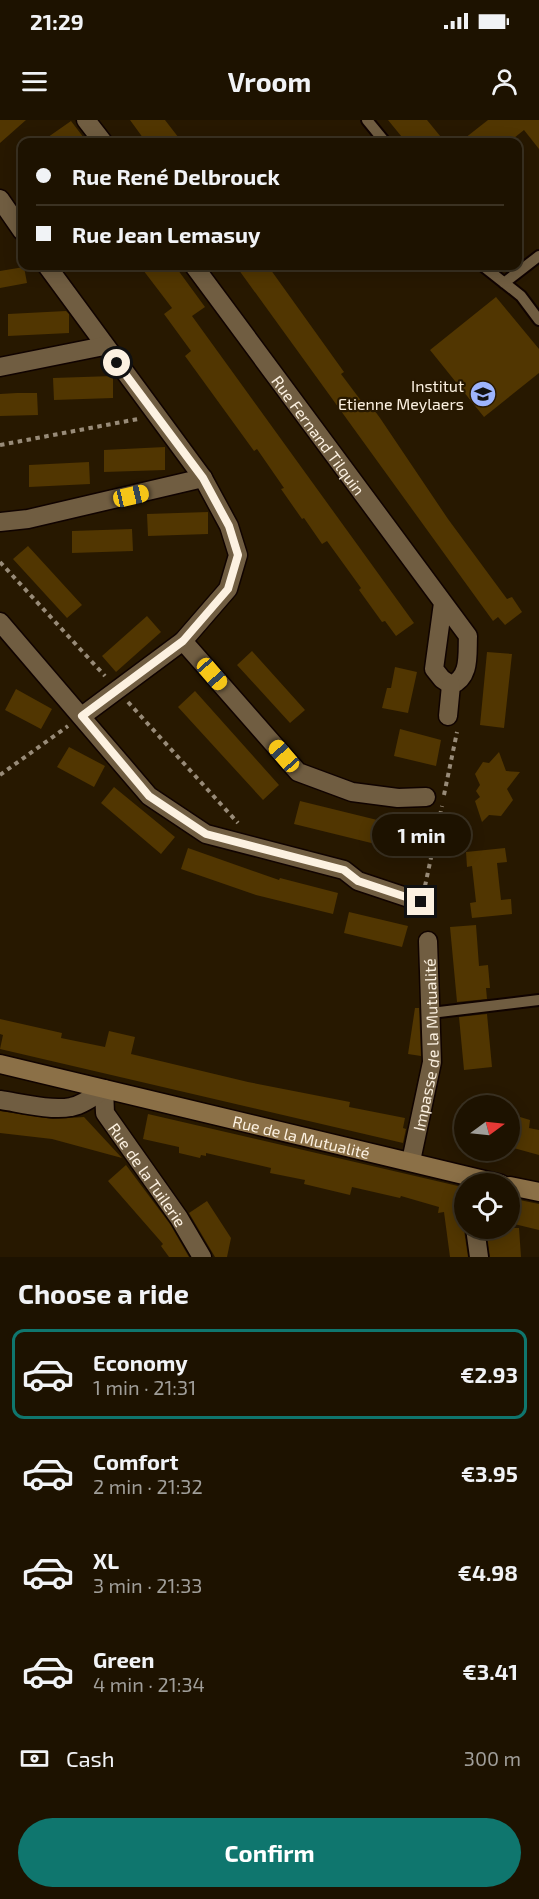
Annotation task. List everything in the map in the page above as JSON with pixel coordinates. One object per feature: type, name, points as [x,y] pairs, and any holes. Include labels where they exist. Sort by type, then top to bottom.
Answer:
[{"type":"street","points":[[86,120],[100,138]]},
{"type":"street","points":[[0,199],[18,225]]},
{"type":"street","points":[[50,270],[203,478],[229,526],[238,555],[228,589],[183,641],[82,716]]},
{"type":"street","name":"Rue Fernand Tilquin","points":[[197,270],[468,636],[466,672],[459,682],[451,684]]},
{"type":"street","points":[[0,367],[105,346]]},
{"type":"street","points":[[0,522],[28,519],[203,478]]},
{"type":"street","points":[[443,603],[434,669],[442,679],[451,684],[447,716]]},
{"type":"street","points":[[0,622],[149,796],[206,834],[344,870],[358,881],[421,902]]},
{"type":"street","points":[[183,641],[298,772],[352,792],[399,798],[426,797]]},
{"type":"street","name":"Impasse de la Mutualité","points":[[411,1161],[432,1062],[428,941]]},
{"type":"street","name":"Rue de la Mutualité","points":[[0,1064],[411,1161],[454,1174]]},
{"type":"street","points":[[0,1100],[51,1107],[71,1107],[84,1102],[104,1089]]},
{"type":"street","name":"Rue de la Tuilerie","points":[[104,1089],[105,1113],[179,1218],[202,1257]]},
{"type":"street","points":[[520,1188],[539,1192]]},
{"type":"street","points":[[477,1239],[479,1257]]},
{"type":"lane","points":[[367,120],[382,138]]},
{"type":"lane","points":[[504,283],[536,260]]},
{"type":"lane","points":[[488,270],[521,296],[539,320]]},
{"type":"lane","points":[[431,1013],[539,1000]]},
{"type":"path","points":[[0,445],[156,414]]},
{"type":"path","points":[[0,775],[82,716]]},
{"type":"path","points":[[421,902],[457,732],[447,716]]},
{"type":"building","points":[[0,120],[26,120],[0,143]]},
{"type":"building","points":[[130,120],[165,120],[179,138],[143,138]]},
{"type":"building","points":[[388,120],[427,120],[442,138],[403,138]]},
{"type":"building","points":[[488,120],[539,120],[539,149],[524,130],[514,138],[465,138]]},
{"type":"building","points":[[71,121],[84,138],[47,138]]},
{"type":"building","points":[[18,268],[18,270],[25,270],[27,283],[0,288],[0,271]]},
{"type":"building","points":[[143,270],[178,270],[205,307],[192,316],[414,623],[396,636],[385,621],[382,622],[327,541],[322,544],[304,518],[302,519],[257,449],[254,451],[185,356],[191,351],[164,314],[172,308]]},
{"type":"building","points":[[239,270],[271,270],[344,372],[341,374],[365,406],[369,403],[448,519],[507,599],[512,597],[522,612],[505,625],[498,617],[493,621]]},
{"type":"building","points":[[496,297],[539,349],[539,373],[484,417],[430,350]]},
{"type":"building","points":[[66,311],[69,314],[69,333],[8,336],[8,314]]},
{"type":"building","points":[[113,376],[113,398],[54,400],[53,378]]},
{"type":"building","points":[[37,393],[38,415],[0,416],[0,394]]},
{"type":"building","points":[[165,447],[165,470],[104,472],[104,450]]},
{"type":"building","points":[[89,462],[90,484],[29,487],[29,465]]},
{"type":"building","points":[[208,512],[208,534],[148,536],[147,514]]},
{"type":"building","points":[[132,529],[133,551],[72,553],[72,531]]},
{"type":"building","points":[[28,546],[82,605],[67,618],[13,559]]},
{"type":"building","points":[[147,616],[161,632],[116,672],[102,656]]},
{"type":"building","points":[[252,651],[305,710],[290,723],[237,665]]},
{"type":"building","points":[[487,652],[512,654],[504,728],[480,725]]},
{"type":"building","points":[[395,667],[417,672],[408,713],[382,708],[387,688],[391,688]]},
{"type":"building","points":[[16,689],[52,709],[41,729],[5,710]]},
{"type":"building","points":[[195,691],[279,785],[263,800],[178,707]]},
{"type":"building","points":[[400,729],[441,740],[436,766],[394,756]]},
{"type":"building","points":[[69,747],[105,766],[94,787],[57,767]]},
{"type":"building","points":[[499,752],[506,771],[520,772],[507,789],[513,800],[501,816],[489,815],[482,822],[475,801],[480,797],[476,791],[480,785],[475,774],[483,762],[489,763]]},
{"type":"building","points":[[114,787],[175,837],[161,854],[101,803]]},
{"type":"building","points":[[300,801],[422,831],[416,854],[294,824]]},
{"type":"building","points":[[188,848],[279,880],[280,878],[338,893],[333,914],[256,895],[181,869]]},
{"type":"building","points":[[505,848],[507,862],[497,863],[499,882],[501,900],[511,899],[512,914],[472,918],[470,903],[476,902],[472,866],[467,867],[466,852]]},
{"type":"building","points":[[349,912],[408,926],[402,947],[344,933]]},
{"type":"building","points":[[476,925],[479,966],[488,965],[490,988],[486,988],[487,999],[457,1002],[450,927]]},
{"type":"building","points":[[415,1008],[419,1008],[421,1056],[408,1054]]},
{"type":"building","points":[[487,1014],[492,1067],[464,1070],[459,1017]]},
{"type":"building","points":[[0,1019],[62,1033],[61,1038],[105,1047],[109,1031],[135,1037],[131,1054],[248,1082],[350,1102],[349,1107],[405,1118],[403,1128],[406,1129],[403,1143],[0,1049],[3,1035],[0,1034]]},
{"type":"building","points":[[0,1111],[53,1119],[84,1117],[122,1158],[52,1139],[0,1133]]},
{"type":"building","points":[[148,1114],[454,1185],[454,1239],[465,1239],[468,1257],[450,1257],[444,1212],[438,1213],[439,1207],[401,1196],[400,1198],[352,1187],[350,1195],[304,1184],[305,1180],[270,1173],[271,1168],[206,1153],[206,1156],[201,1155],[200,1158],[179,1153],[179,1147],[143,1139]]},
{"type":"building","points":[[520,1117],[530,1120],[529,1128],[539,1130],[539,1155],[520,1150]]},
{"type":"building","points":[[126,1165],[170,1224],[189,1257],[169,1257],[161,1246],[163,1244],[108,1181]]},
{"type":"building","points":[[520,1200],[539,1204],[539,1230],[520,1225]]},
{"type":"building","points":[[207,1201],[231,1238],[227,1257],[215,1257],[189,1213]]},
{"type":"building","points":[[488,1239],[520,1239],[521,1257],[490,1257]]},
{"type":"place","name":"Institut Etienne Meylaers","points":[[483,394]]},
{"type":"route","points":[[117,363],[203,478],[229,526],[238,555],[228,589],[183,641],[82,716],[149,796],[206,834],[344,870],[358,881],[421,902]]}]
